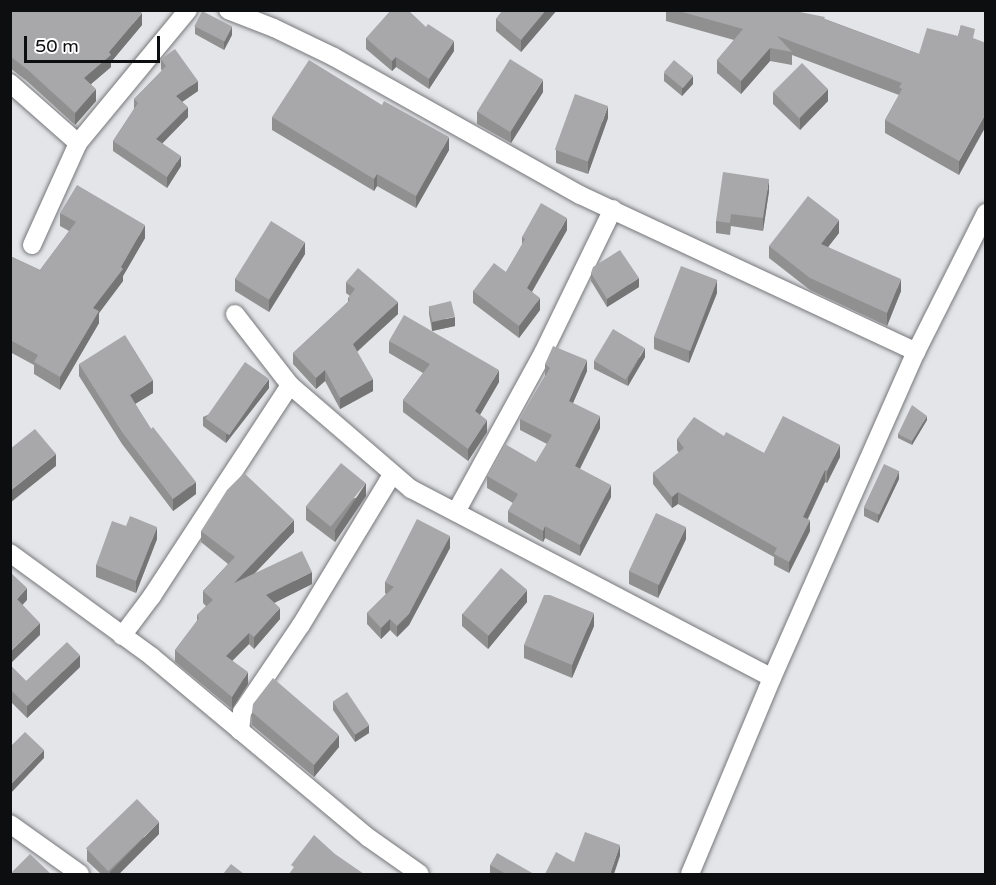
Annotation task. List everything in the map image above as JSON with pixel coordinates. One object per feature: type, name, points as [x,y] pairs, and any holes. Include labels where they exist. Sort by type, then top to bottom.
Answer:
[{"type":"street","points":[[32,245],[78,143],[188,10]]},
{"type":"street","points":[[228,10],[274,28],[334,57],[580,195],[916,352]]},
{"type":"street","points":[[10,83],[78,143]]},
{"type":"street","points":[[456,512],[543,353],[613,209]]},
{"type":"street","points":[[690,874],[772,678],[916,352],[986,213]]},
{"type":"street","points":[[235,314],[290,385],[411,489],[772,678]]},
{"type":"street","points":[[122,636],[152,596],[290,385]]},
{"type":"street","points":[[240,731],[242,712],[301,624],[392,475]]},
{"type":"street","points":[[10,553],[151,656],[369,838],[420,874]]},
{"type":"street","points":[[10,824],[80,874]]},
{"type":"building","points":[[10,10],[139,10],[142,13],[109,52],[111,55],[84,78],[96,89],[75,113],[10,56]]},
{"type":"building","points":[[391,10],[408,10],[426,27],[428,24],[454,41],[429,79],[396,57],[392,61],[366,38]]},
{"type":"building","points":[[503,10],[546,10],[521,40],[496,19]]},
{"type":"building","points":[[675,10],[790,10],[825,17],[824,19],[919,54],[927,28],[958,36],[961,25],[975,29],[973,38],[986,43],[986,113],[959,161],[885,120],[902,89],[899,87],[902,83],[777,36],[792,52],[770,48],[741,81],[717,60],[743,29]]},
{"type":"building","points":[[202,11],[232,26],[225,42],[194,26]]},
{"type":"building","points":[[175,49],[198,81],[176,96],[188,107],[156,139],[181,156],[167,177],[113,141],[138,103],[134,99],[166,66],[161,59]]},
{"type":"building","points":[[510,59],[543,80],[510,132],[477,112]]},
{"type":"building","points":[[309,60],[382,105],[384,101],[449,137],[416,196],[377,174],[374,179],[272,117]]},
{"type":"building","points":[[674,60],[693,76],[683,88],[664,72]]},
{"type":"building","points":[[802,63],[828,89],[799,118],[773,92]]},
{"type":"building","points":[[575,94],[608,106],[588,161],[555,149]]},
{"type":"building","points":[[723,172],[769,179],[763,218],[731,214],[730,223],[716,221]]},
{"type":"building","points":[[77,185],[145,225],[121,267],[123,269],[93,308],[99,311],[60,377],[34,362],[38,355],[10,340],[12,319],[10,318],[10,256],[40,270],[76,222],[60,213]]},
{"type":"building","points":[[808,196],[839,220],[821,244],[901,279],[887,313],[810,278],[769,246]]},
{"type":"building","points":[[541,203],[567,218],[527,288],[540,298],[519,326],[473,291],[494,263],[506,272],[525,239],[522,237]]},
{"type":"building","points":[[271,221],[305,242],[269,300],[235,279]]},
{"type":"building","points":[[620,250],[639,278],[607,299],[591,273],[593,267]]},
{"type":"building","points":[[681,266],[717,280],[690,351],[654,337]]},
{"type":"building","points":[[358,268],[398,302],[353,344],[373,379],[340,398],[325,370],[316,378],[293,353],[350,300],[348,298],[355,289],[346,282]]},
{"type":"building","points":[[451,301],[455,317],[433,322],[429,307]]},
{"type":"building","points":[[404,315],[499,370],[475,411],[487,420],[468,449],[403,400],[430,364],[389,341]]},
{"type":"building","points":[[613,329],[645,348],[626,380],[594,361]]},
{"type":"building","points":[[125,335],[153,380],[130,395],[151,429],[153,427],[196,482],[173,499],[122,432],[79,364]]},
{"type":"building","points":[[553,346],[587,360],[569,401],[600,416],[575,466],[611,485],[580,545],[545,526],[543,531],[508,511],[518,494],[487,476],[505,444],[536,462],[552,435],[520,419],[550,368],[545,364]]},
{"type":"building","points":[[245,362],[269,379],[229,435],[205,419]]},
{"type":"building","points":[[912,405],[927,416],[912,441],[898,434]]},
{"type":"building","points":[[783,416],[840,445],[827,471],[825,470],[803,517],[810,520],[789,562],[774,554],[777,548],[678,492],[672,497],[653,473],[684,448],[677,439],[694,417],[724,436],[726,432],[764,453]]},
{"type":"building","points":[[35,429],[56,454],[10,491],[10,449]]},
{"type":"building","points":[[341,463],[366,483],[331,527],[306,507]]},
{"type":"building","points":[[884,464],[899,471],[879,515],[864,508]]},
{"type":"building","points":[[244,473],[294,520],[234,583],[302,551],[312,572],[266,595],[280,608],[254,637],[249,633],[226,656],[248,672],[232,697],[175,650],[199,618],[197,615],[213,600],[203,591],[235,557],[201,531],[227,490]]},
{"type":"building","points":[[656,513],[686,527],[659,585],[629,571]]},
{"type":"building","points":[[130,516],[157,527],[136,581],[96,565],[112,521],[126,526]]},
{"type":"building","points":[[417,519],[450,536],[409,614],[397,626],[390,619],[381,628],[367,613],[394,587],[385,582]]},
{"type":"building","points":[[501,568],[527,590],[488,636],[462,614]]},
{"type":"building","points":[[10,572],[27,588],[17,599],[40,623],[10,652]]},
{"type":"building","points":[[544,595],[550,595],[594,613],[572,665],[524,645]]},
{"type":"building","points":[[67,642],[80,655],[27,706],[10,689],[10,665],[26,681]]},
{"type":"building","points":[[273,678],[339,735],[314,765],[252,712],[253,704]]},
{"type":"building","points":[[347,692],[369,725],[355,735],[333,702]]},
{"type":"building","points":[[25,732],[44,750],[10,785],[10,747]]},
{"type":"building","points":[[137,799],[159,822],[108,871],[86,848]]},
{"type":"building","points":[[585,832],[620,845],[610,874],[545,874],[556,852],[574,862]]},
{"type":"building","points":[[314,835],[335,854],[364,874],[289,874],[294,867],[291,865]]},
{"type":"building","points":[[497,853],[534,874],[506,874],[490,865]]},
{"type":"building","points":[[30,854],[51,874],[10,874]]},
{"type":"building","points":[[231,864],[244,874],[223,874]]}]
